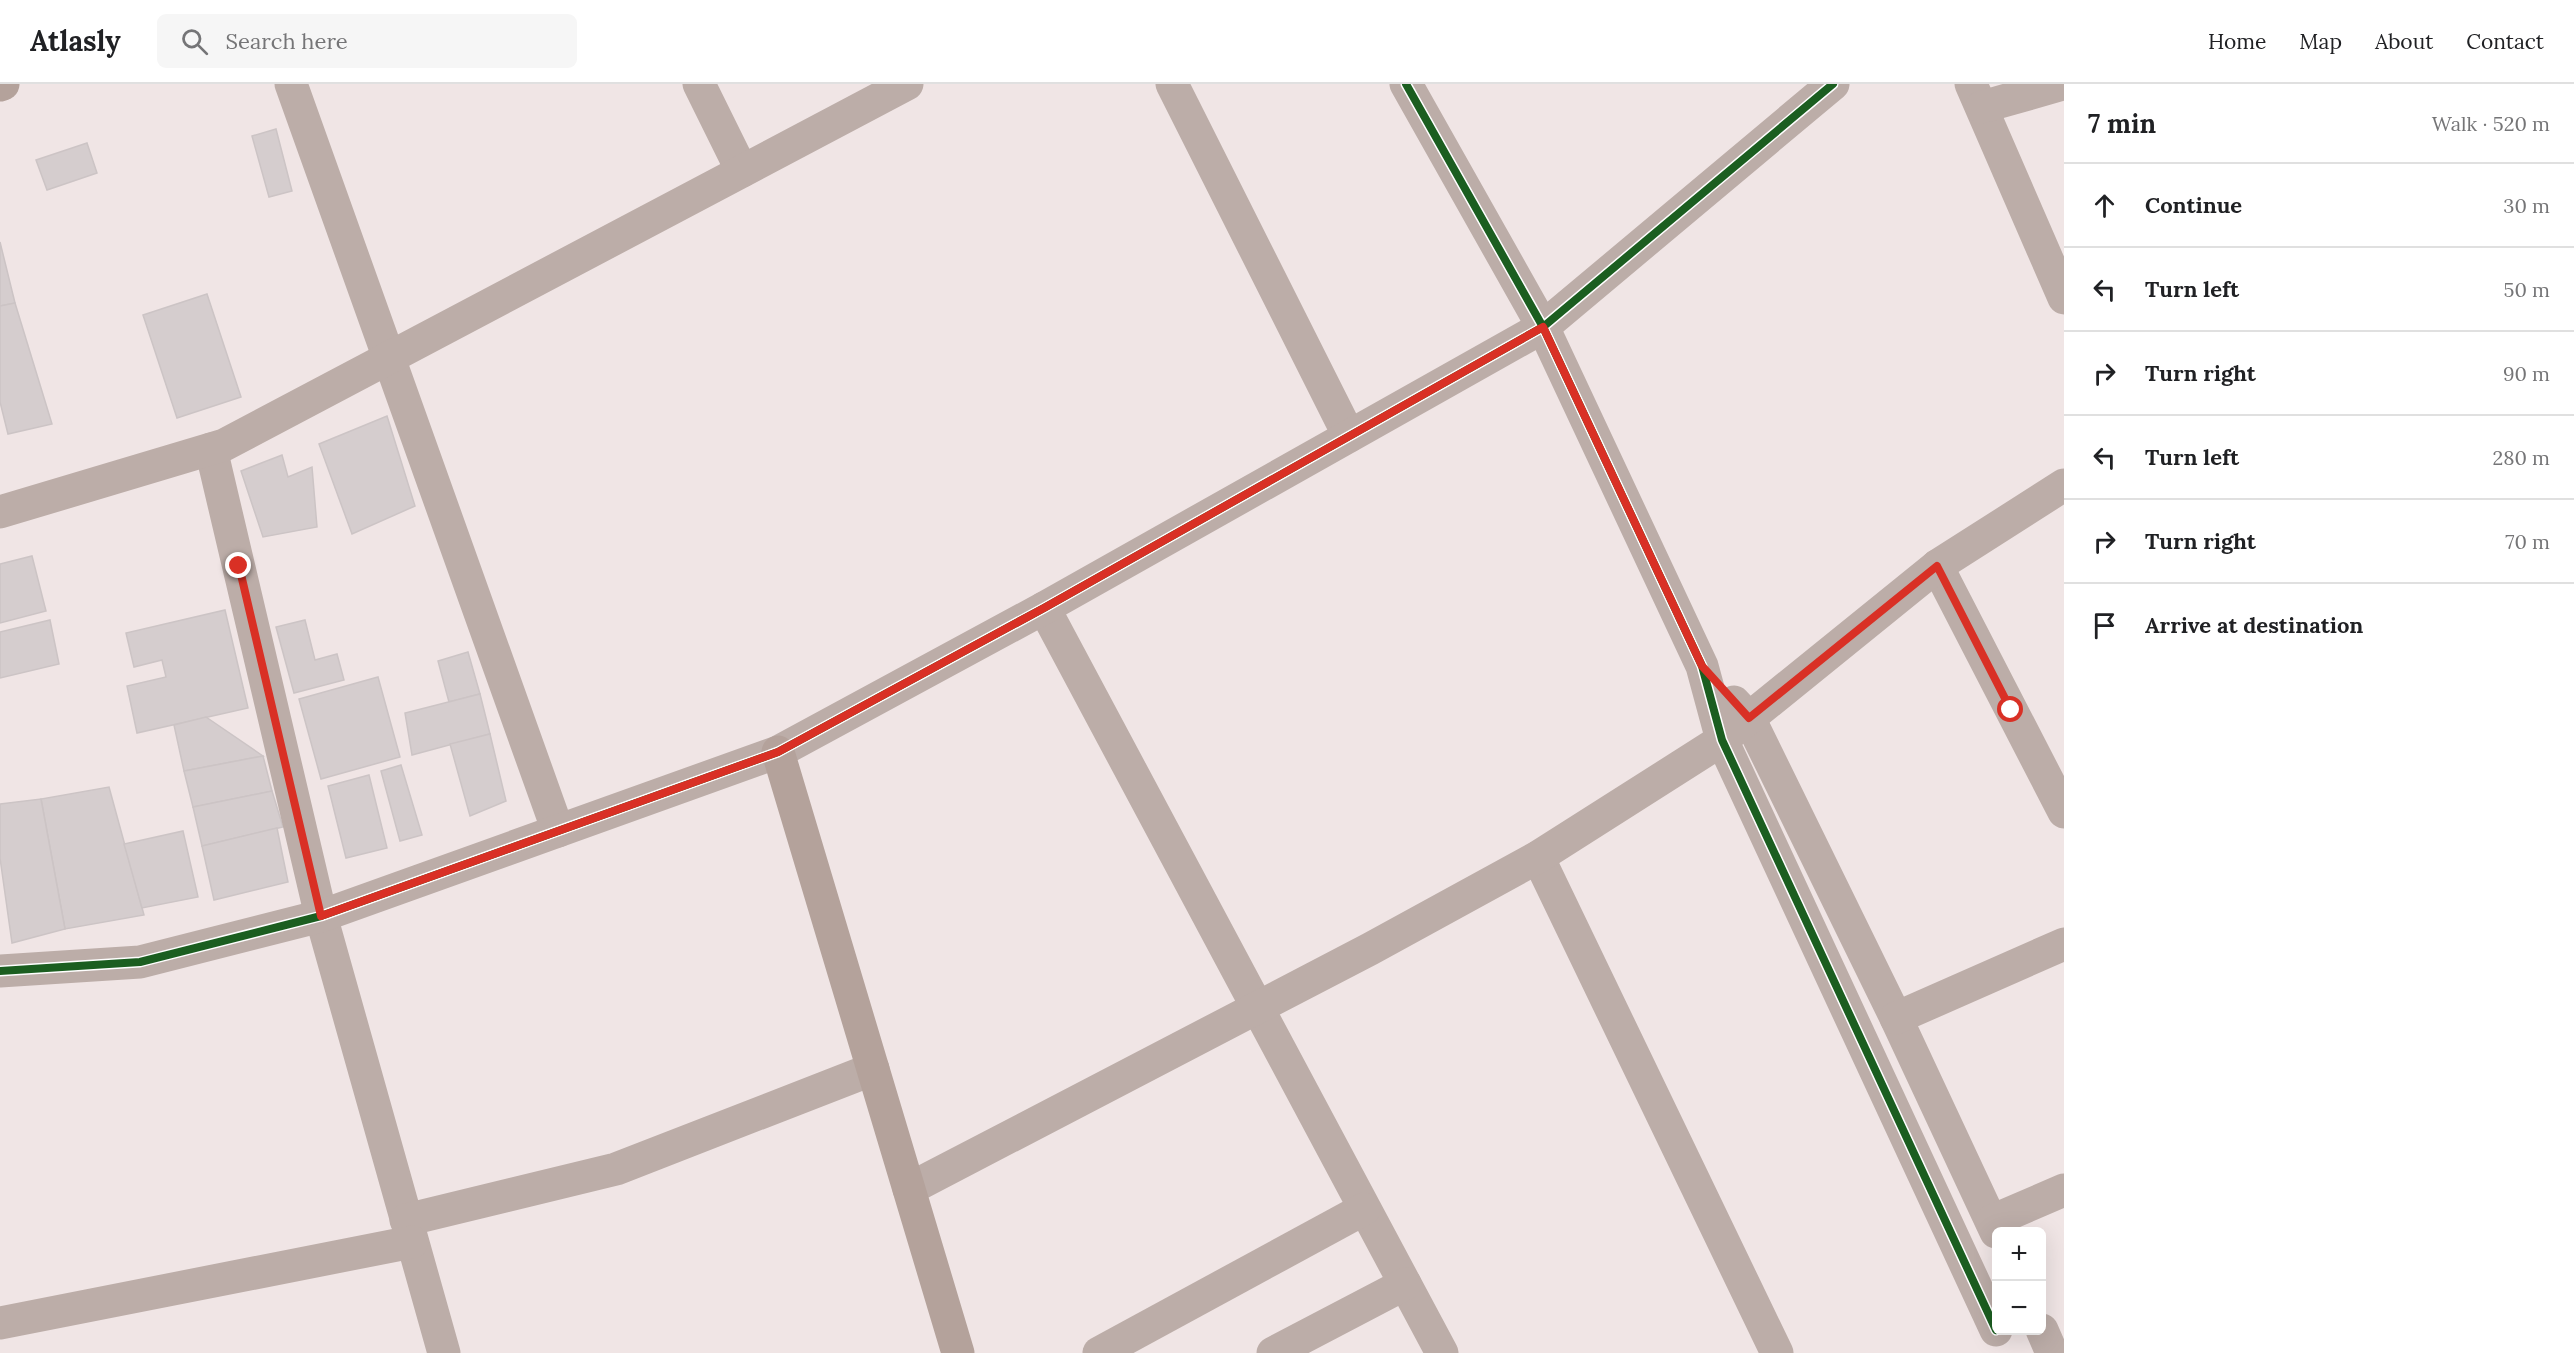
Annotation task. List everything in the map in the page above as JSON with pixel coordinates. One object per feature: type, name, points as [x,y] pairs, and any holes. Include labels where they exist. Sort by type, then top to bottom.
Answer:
[{"type":"main road","points":[[778,752],[958,1353]]},
{"type":"street","points":[[291,84],[558,831]]},
{"type":"street","points":[[699,84],[742,171]]},
{"type":"street","points":[[0,512],[224,446],[907,84]]},
{"type":"street","points":[[1172,84],[1349,436]]},
{"type":"street","points":[[1406,84],[1543,327],[1702,666],[1722,740],[1992,1319]]},
{"type":"street","points":[[0,971],[140,962],[321,916],[778,752],[1044,608],[1543,327],[1833,84]]},
{"type":"street","points":[[2062,291],[1977,95],[2063,84]]},
{"type":"street","points":[[211,449],[321,916],[444,1353]]},
{"type":"street","points":[[909,1189],[1256,1009],[1538,857],[1722,740],[1937,566],[2064,485]]},
{"type":"street","points":[[1937,566],[2064,812]]},
{"type":"street","points":[[1044,608],[1256,1009],[1442,1353]]},
{"type":"street","points":[[1702,666],[1749,718],[1896,1018],[1994,1226],[2064,1190]]},
{"type":"street","points":[[1538,857],[1777,1353]]},
{"type":"street","points":[[1896,1018],[2064,944]]},
{"type":"street","points":[[0,1323],[409,1231],[616,1169],[873,1068]]},
{"type":"street","points":[[1099,1353],[1365,1209]]},
{"type":"street","points":[[1273,1353],[1405,1284]]},
{"type":"street","points":[[1999,1335],[2007,1353]]},
{"type":"street","points":[[2044,1335],[2052,1353]]},
{"type":"building","points":[[276,129],[292,191],[269,197],[252,136]]},
{"type":"building","points":[[87,143],[97,173],[47,190],[36,160]]},
{"type":"building","points":[[0,242],[15,303],[0,306]]},
{"type":"building","points":[[207,294],[241,397],[177,418],[143,315]]},
{"type":"building","points":[[15,303],[52,424],[8,434],[0,402],[0,306]]},
{"type":"building","points":[[387,416],[415,506],[352,534],[319,444]]},
{"type":"building","points":[[282,455],[288,477],[312,467],[317,527],[263,537],[241,471]]},
{"type":"building","points":[[32,556],[46,611],[0,623],[0,564]]},
{"type":"building","points":[[225,610],[248,708],[137,733],[127,686],[166,677],[162,660],[134,667],[126,633]]},
{"type":"building","points":[[50,620],[59,664],[0,678],[0,632]]},
{"type":"building","points":[[305,620],[315,660],[337,654],[344,680],[294,693],[276,627]]},
{"type":"building","points":[[468,652],[480,694],[449,702],[438,661]]},
{"type":"building","points":[[378,677],[400,757],[321,779],[299,699]]},
{"type":"building","points":[[480,694],[490,734],[412,755],[405,713]]},
{"type":"building","points":[[206,717],[263,756],[184,771],[174,725]]},
{"type":"building","points":[[490,734],[506,801],[470,816],[450,744]]},
{"type":"building","points":[[263,756],[272,791],[193,807],[184,771]]},
{"type":"building","points":[[401,765],[422,835],[400,841],[381,771]]},
{"type":"building","points":[[369,775],[387,848],[346,858],[328,786]]},
{"type":"building","points":[[109,787],[144,915],[65,929],[41,799]]},
{"type":"building","points":[[272,791],[283,827],[202,846],[193,807]]},
{"type":"building","points":[[41,799],[65,929],[12,943],[0,858],[0,804]]},
{"type":"building","points":[[277,828],[288,882],[214,900],[202,846]]},
{"type":"building","points":[[183,831],[198,897],[142,908],[124,844]]},
{"type":"cycle path","points":[[1406,84],[1543,327],[1702,666],[1722,740],[1992,1321]]},
{"type":"cycle path","points":[[0,971],[140,962],[321,916],[778,752],[1044,608],[1543,327],[1833,84]]},
{"type":"route","points":[[239,566],[321,916],[778,752],[1044,608],[1543,327],[1702,666],[1749,718],[1937,566],[2011,710]]}]
